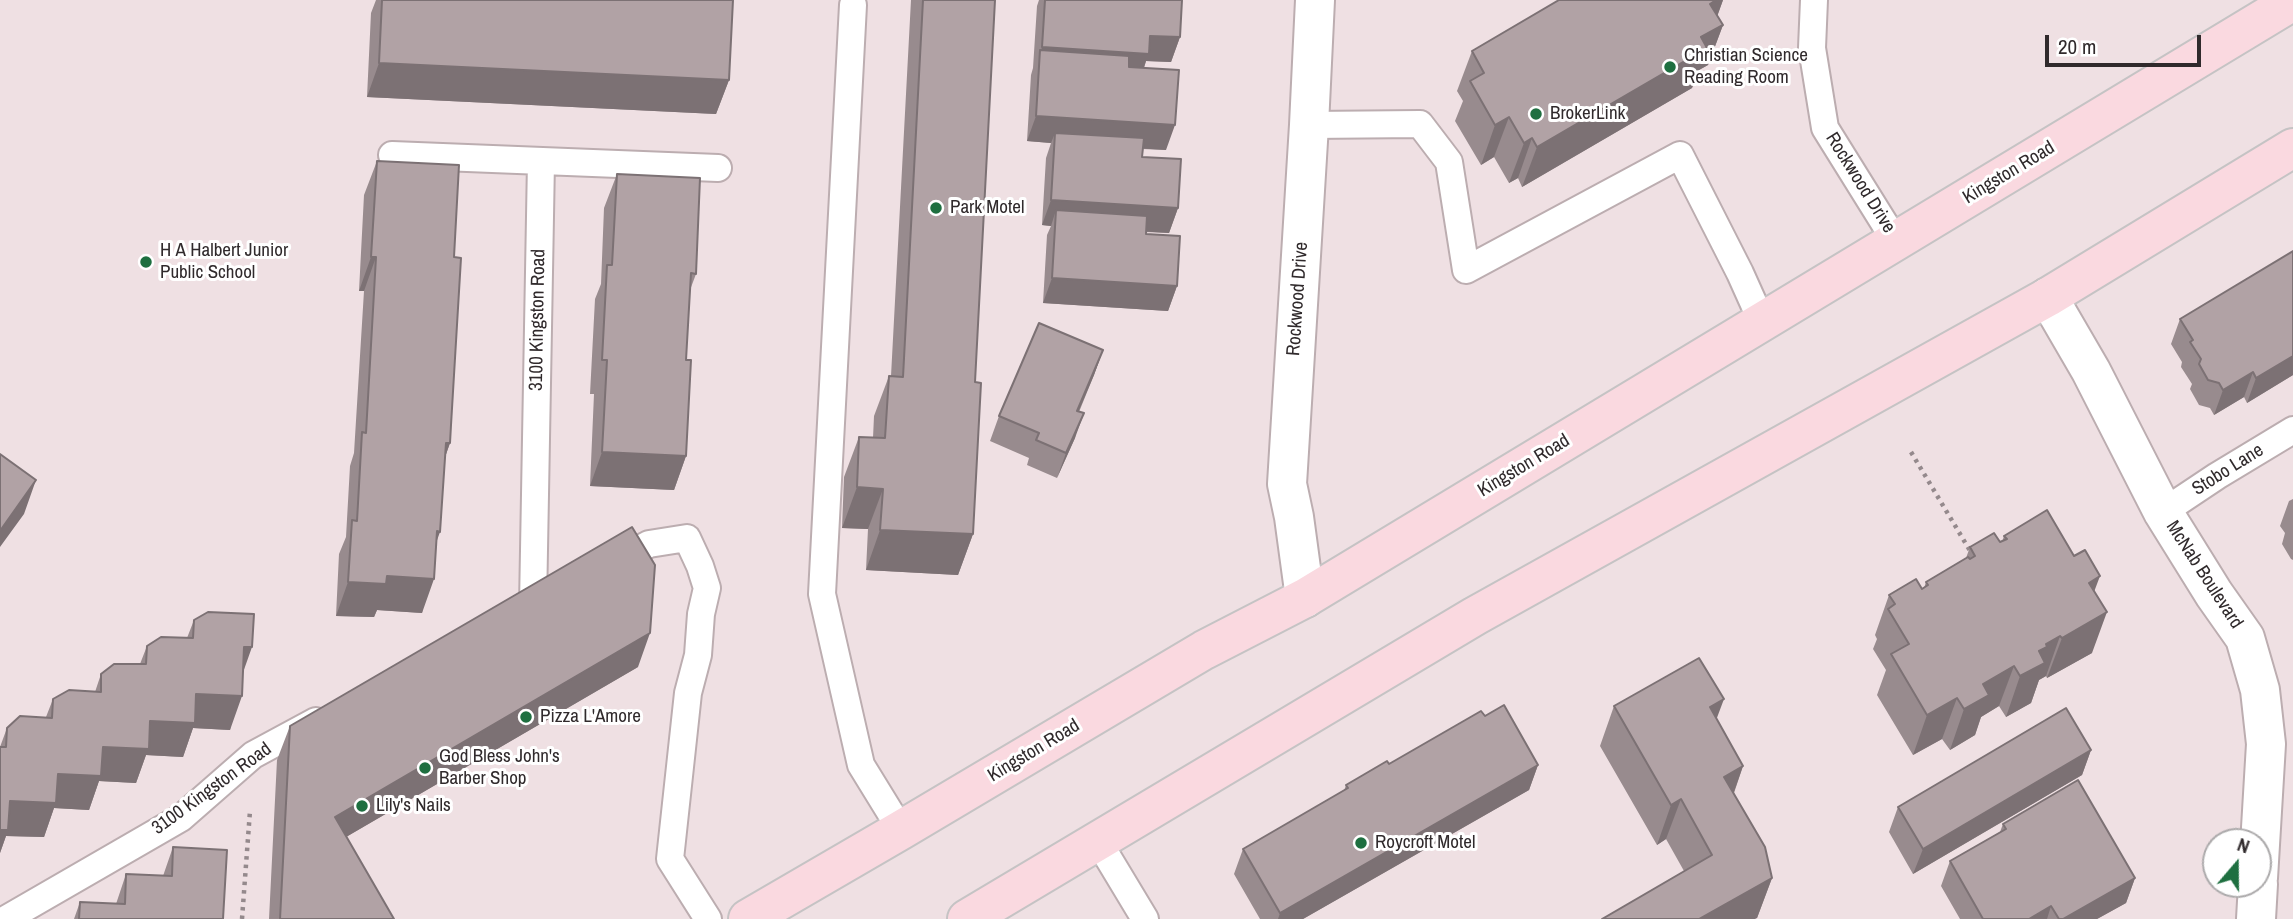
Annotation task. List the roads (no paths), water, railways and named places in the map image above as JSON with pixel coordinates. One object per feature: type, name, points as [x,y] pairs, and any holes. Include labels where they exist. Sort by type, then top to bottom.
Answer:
[{"type":"main road","name":"Kingston Road","points":[[748,919],[901,831],[1203,650],[1305,598],[1896,242],[2280,4]]},
{"type":"main road","points":[[967,919],[1475,616],[2048,297],[2293,148]]},
{"type":"street","name":"Rockwood Drive","points":[[1305,598],[1287,484],[1315,0]]},
{"type":"street","name":"McNab Boulevard","points":[[2048,297],[2091,371],[2163,512],[2245,638],[2260,690],[2266,744],[2261,828]]},
{"type":"street","points":[[2256,919],[2257,898]]},
{"type":"lane","name":"Rockwood Drive","points":[[1814,0],[1812,48],[1825,128],[1896,242]]},
{"type":"lane","points":[[853,5],[822,594],[862,765],[901,831]]},
{"type":"lane","points":[[1309,125],[1420,124],[1449,162],[1466,270],[1681,155],[1762,322]]},
{"type":"lane","points":[[391,155],[718,168]]},
{"type":"lane","name":"3100 Kingston Road","points":[[533,606],[541,161]]},
{"type":"lane","name":"Stobo Lane","points":[[2163,512],[2217,475],[2293,430]]},
{"type":"lane","points":[[591,575],[649,544],[687,538],[700,566],[707,588],[701,614],[698,655],[688,693],[670,859],[708,919]]},
{"type":"lane","points":[[509,618],[556,593]]},
{"type":"lane","name":"3100 Kingston Road","points":[[6,919],[181,818],[253,755],[338,709]]},
{"type":"lane","points":[[1098,841],[1145,919]]},
{"type":"place","name":"Christian Science Reading Room","points":[[1670,67]]},
{"type":"place","name":"BrokerLink","points":[[1536,114]]},
{"type":"place","name":"Park Motel","points":[[936,208]]},
{"type":"place","name":"H A Halbert Junior Public School","points":[[146,262]]},
{"type":"place","name":"Pizza L'Amore","points":[[526,717]]},
{"type":"place","name":"God Bless John's Barber Shop","points":[[425,768]]},
{"type":"place","name":"Lily's Nails","points":[[362,806]]},
{"type":"place","name":"Roycroft Motel","points":[[1361,843]]}]
